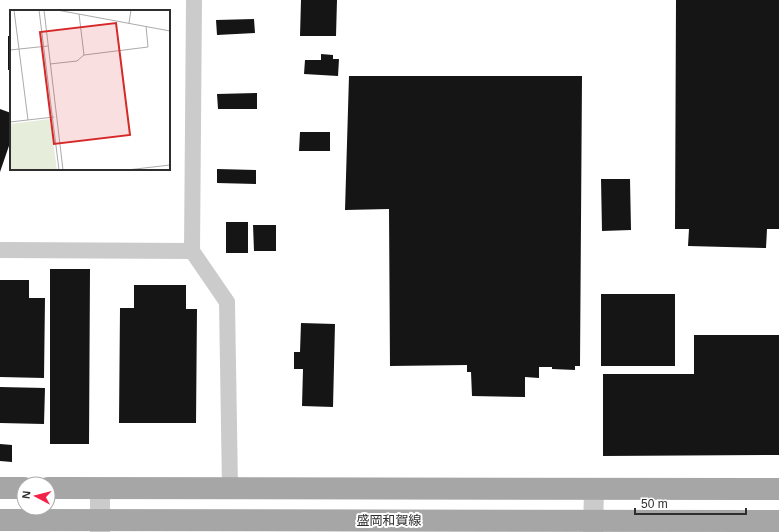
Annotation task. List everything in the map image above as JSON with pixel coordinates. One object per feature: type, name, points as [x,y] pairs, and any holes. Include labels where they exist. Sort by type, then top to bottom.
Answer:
[{"type":"main road","points":[[0,488],[16,488]]},
{"type":"main road","points":[[56,488],[594,490],[779,489]]},
{"type":"main road","name":"盛岡和賀線","points":[[0,520],[100,526],[593,526],[779,520]]},
{"type":"street","points":[[194,0],[192,251],[227,302],[230,488]]},
{"type":"street","points":[[0,250],[192,251]]},
{"type":"street","points":[[100,488],[100,526]]},
{"type":"street","points":[[593,526],[594,490]]},
{"type":"building","points":[[301,0],[337,0],[336,36],[300,36]]},
{"type":"building","points":[[676,0],[779,0],[779,229],[767,229],[766,248],[688,246],[689,229],[675,229]]},
{"type":"building","points":[[254,19],[255,33],[217,35],[216,20]]},
{"type":"building","points":[[8,36],[10,36],[10,70],[8,70]]},
{"type":"building","points":[[321,54],[333,55],[333,59],[339,59],[338,76],[304,74],[305,60],[321,60]]},
{"type":"building","points":[[349,76],[582,76],[580,366],[575,366],[575,370],[539,367],[539,378],[525,377],[525,397],[472,396],[471,372],[467,372],[467,365],[390,366],[389,209],[345,210]]},
{"type":"building","points":[[257,93],[257,109],[218,109],[217,94]]},
{"type":"building","points":[[0,109],[10,113],[10,143],[0,172]]},
{"type":"building","points":[[300,132],[330,132],[330,151],[299,151]]},
{"type":"building","points":[[217,169],[256,170],[256,184],[217,183]]},
{"type":"building","points":[[601,179],[630,179],[631,230],[602,231]]},
{"type":"building","points":[[226,222],[248,222],[248,253],[226,253]]},
{"type":"building","points":[[253,225],[276,225],[276,251],[254,251]]},
{"type":"building","points":[[50,269],[90,269],[89,444],[50,444]]},
{"type":"building","points":[[0,280],[29,280],[29,298],[45,298],[44,378],[0,377]]},
{"type":"building","points":[[134,285],[186,285],[186,309],[197,309],[196,423],[119,423],[120,308],[134,308]]},
{"type":"building","points":[[601,294],[675,294],[675,366],[601,366]]},
{"type":"building","points":[[301,323],[335,324],[333,407],[302,406],[303,369],[294,369],[294,352],[300,352]]},
{"type":"building","points":[[694,335],[779,335],[779,455],[603,456],[603,374],[694,374]]},
{"type":"building","points":[[0,387],[45,388],[44,424],[0,423]]},
{"type":"building","points":[[0,444],[12,445],[12,462],[0,461]]}]
